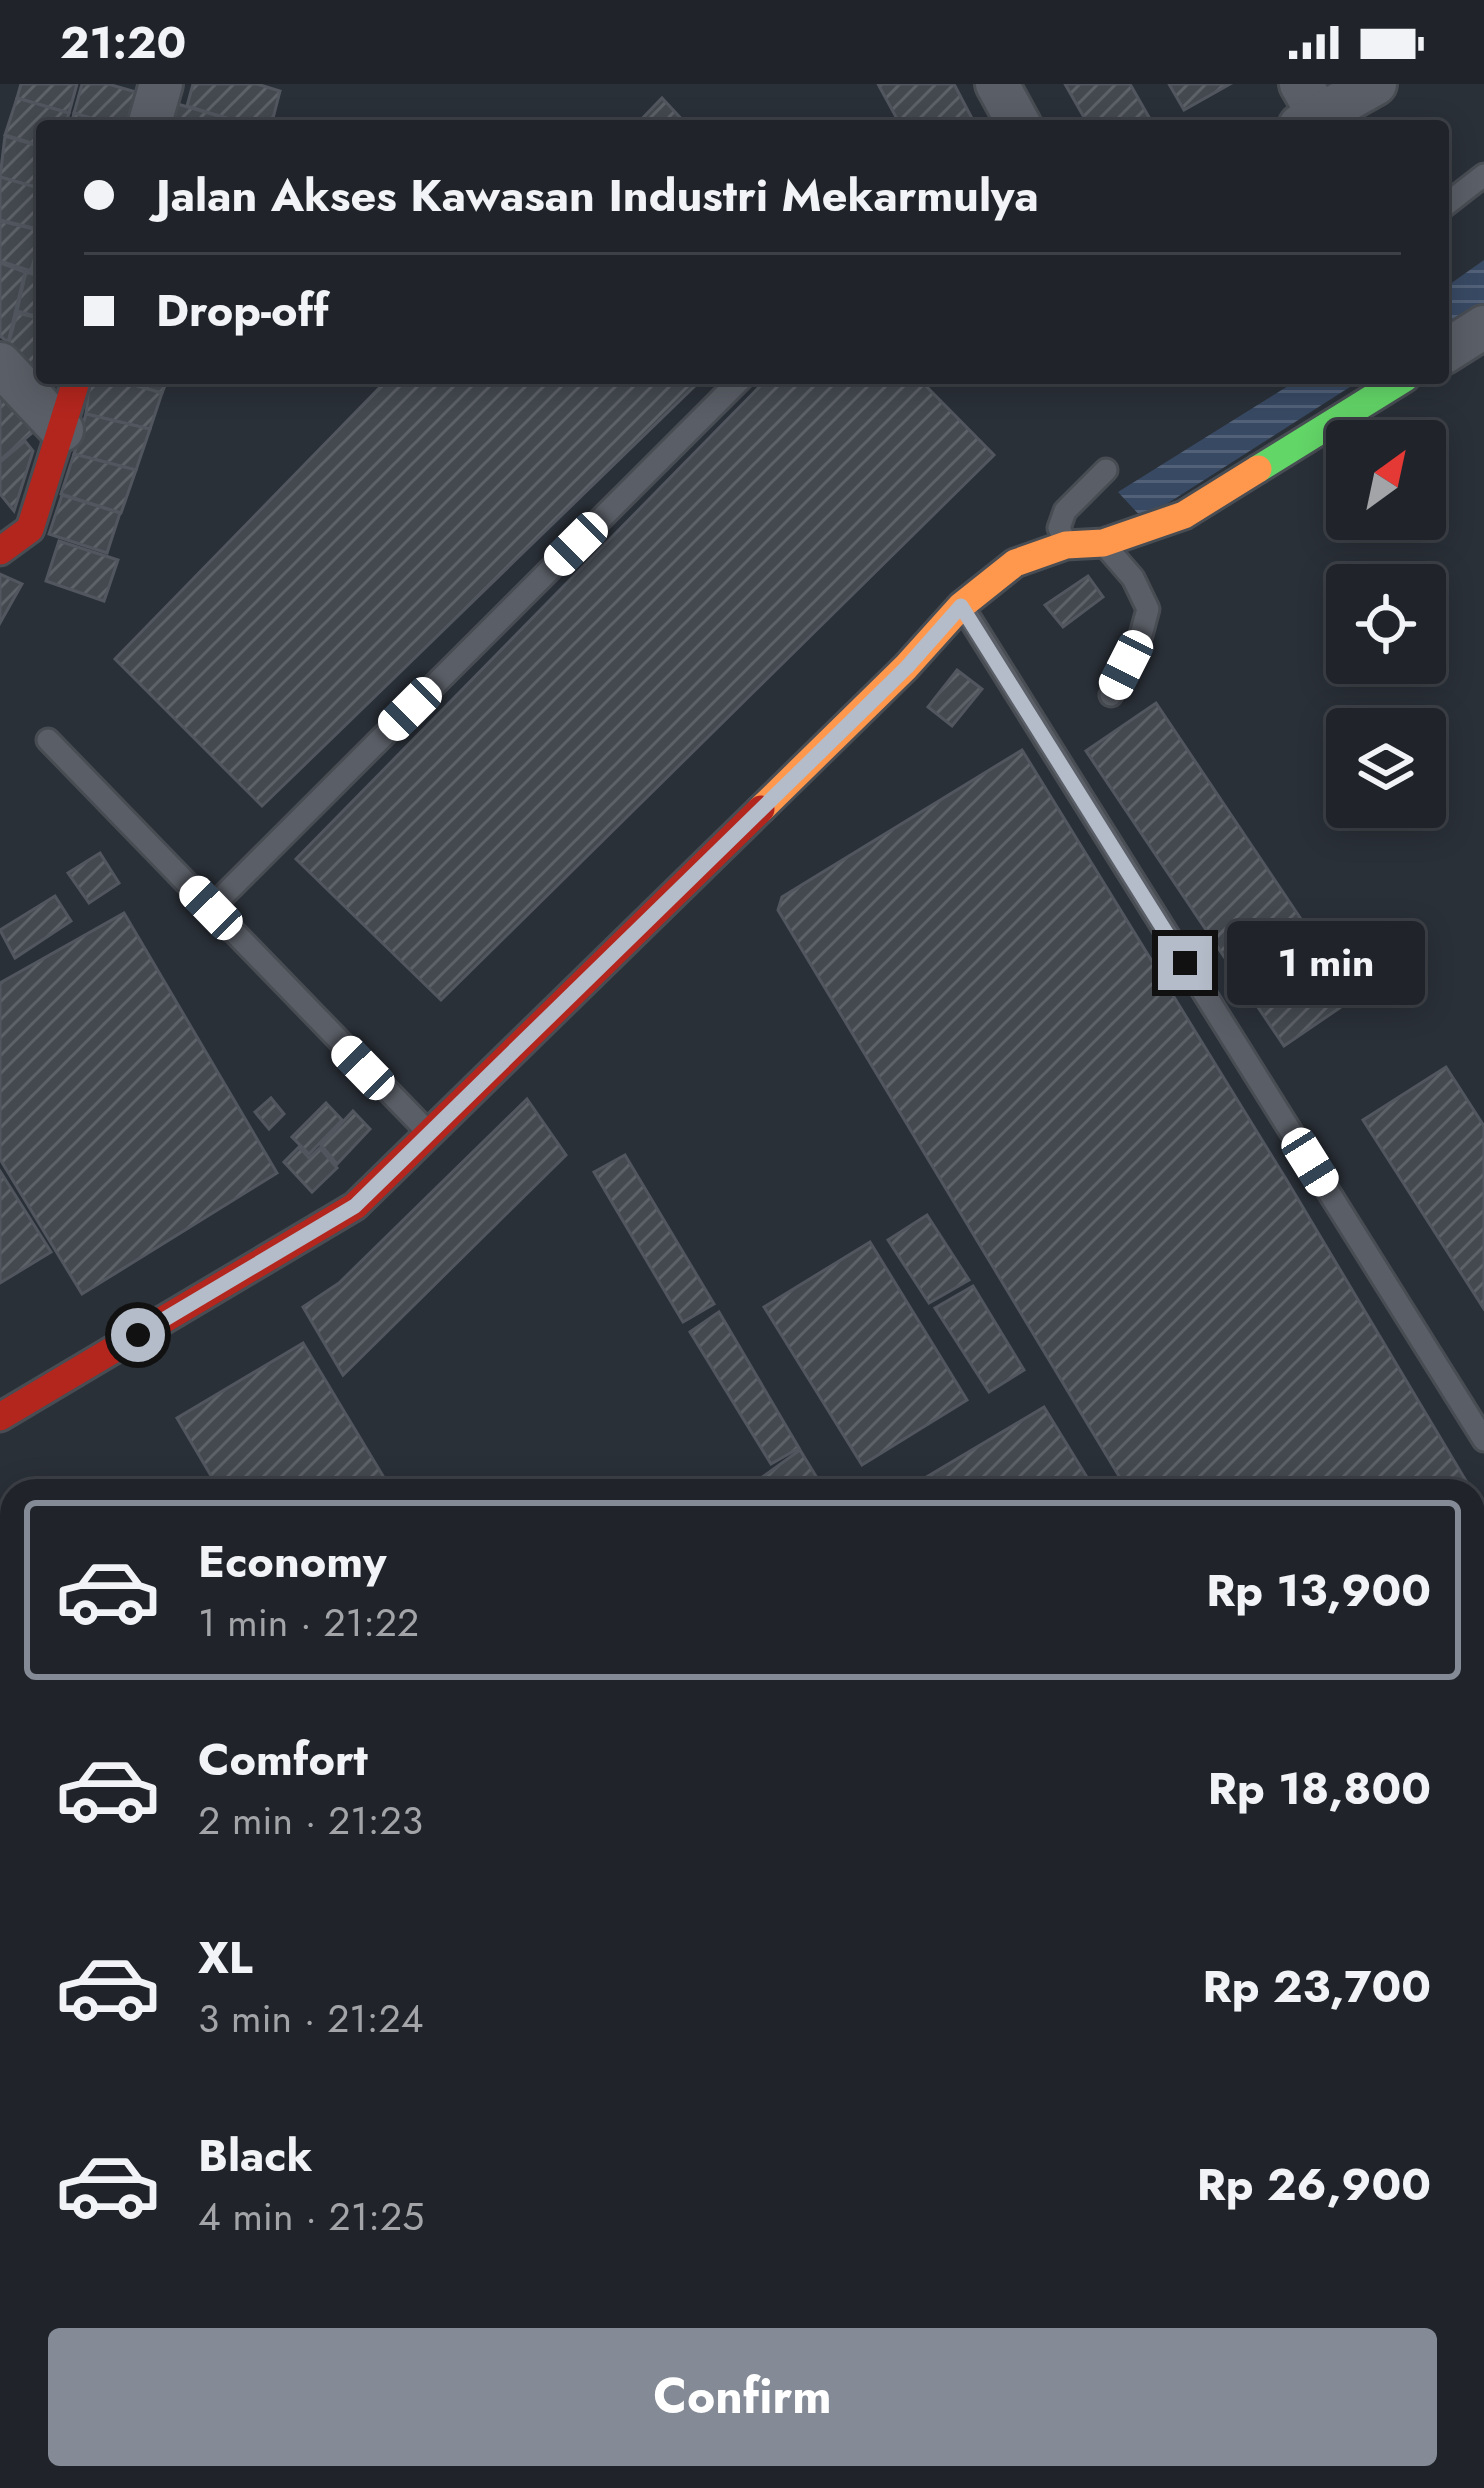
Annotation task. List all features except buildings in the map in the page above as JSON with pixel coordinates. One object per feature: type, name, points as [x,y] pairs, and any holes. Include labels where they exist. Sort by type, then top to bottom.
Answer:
[{"type":"street","points":[[151,120],[161,84]]},
{"type":"street","points":[[997,84],[1017,120]]},
{"type":"street","points":[[1307,108],[1375,84]]},
{"type":"street","points":[[1449,349],[1484,327]]},
{"type":"street","points":[[0,364],[62,430]]},
{"type":"street","points":[[0,551],[30,529],[75,384]]},
{"type":"street","points":[[0,1418],[355,1206],[907,667],[961,606],[1015,563],[1066,545],[1103,543],[1184,515],[1378,386]]},
{"type":"lane","points":[[1449,202],[1484,175]]},
{"type":"lane","points":[[211,908],[736,384]]},
{"type":"lane","points":[[1066,545],[1059,528],[1065,511],[1106,470]]},
{"type":"lane","points":[[1103,543],[1133,578],[1148,609],[1141,635],[1111,695]]},
{"type":"lane","points":[[961,606],[1484,1440]]},
{"type":"lane","points":[[48,740],[429,1133]]},
{"type":"water","points":[[1484,260],[1484,303],[1449,324],[1449,285]]},
{"type":"water","points":[[1291,384],[1355,384],[1143,519],[1118,492]]},
{"type":"traffic: fast","points":[[1258,469],[1395,384]]},
{"type":"traffic: slow","points":[[761,809],[906,667],[961,606],[1015,563],[1066,545],[1103,543],[1184,515],[1258,469]]},
{"type":"traffic: jam","points":[[0,551],[30,529],[75,384]]},
{"type":"traffic: jam","points":[[0,1417],[355,1206],[761,809]]},
{"type":"route","points":[[138,1335],[355,1206],[907,667],[961,606],[1185,963]]}]
